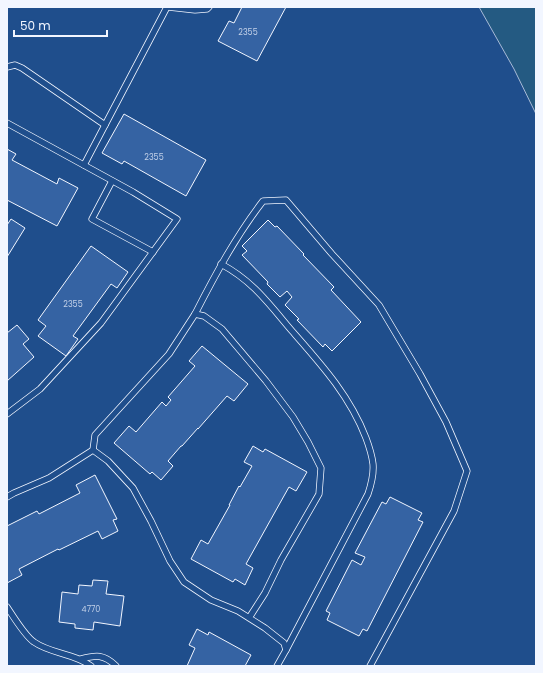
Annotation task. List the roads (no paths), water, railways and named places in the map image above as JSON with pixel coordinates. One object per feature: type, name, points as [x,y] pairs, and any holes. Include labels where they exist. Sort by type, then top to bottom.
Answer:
[{"type":"lane","points":[[84,165],[168,7],[195,10],[207,9],[209,7]]},
{"type":"lane","points":[[7,67],[15,66],[22,68],[105,125]]},
{"type":"lane","points":[[7,122],[112,180],[177,219],[101,323],[40,389],[7,414]]},
{"type":"lane","points":[[112,180],[92,219],[153,252]]},
{"type":"lane","points":[[94,450],[95,435],[169,354],[196,314],[221,264],[246,223],[263,201],[286,200],[332,254],[379,305],[420,374],[442,415],[467,471],[454,511],[370,666]]},
{"type":"lane","points":[[221,264],[237,272],[256,289],[328,372],[345,395],[355,413],[369,449],[373,464],[372,482],[368,494],[277,666]]},
{"type":"lane","points":[[196,314],[204,316],[222,329],[266,381],[293,417],[321,468],[319,494],[250,618]]},
{"type":"lane","points":[[7,497],[49,478],[94,450]]},
{"type":"lane","points":[[94,450],[108,461],[133,488],[151,520],[170,561],[184,582],[211,600],[238,611],[250,618],[284,643],[286,650]]},
{"type":"lane","points":[[7,607],[33,642],[57,652],[81,659],[91,666]]},
{"type":"lane","points":[[81,659],[93,656],[109,658],[116,666]]}]
